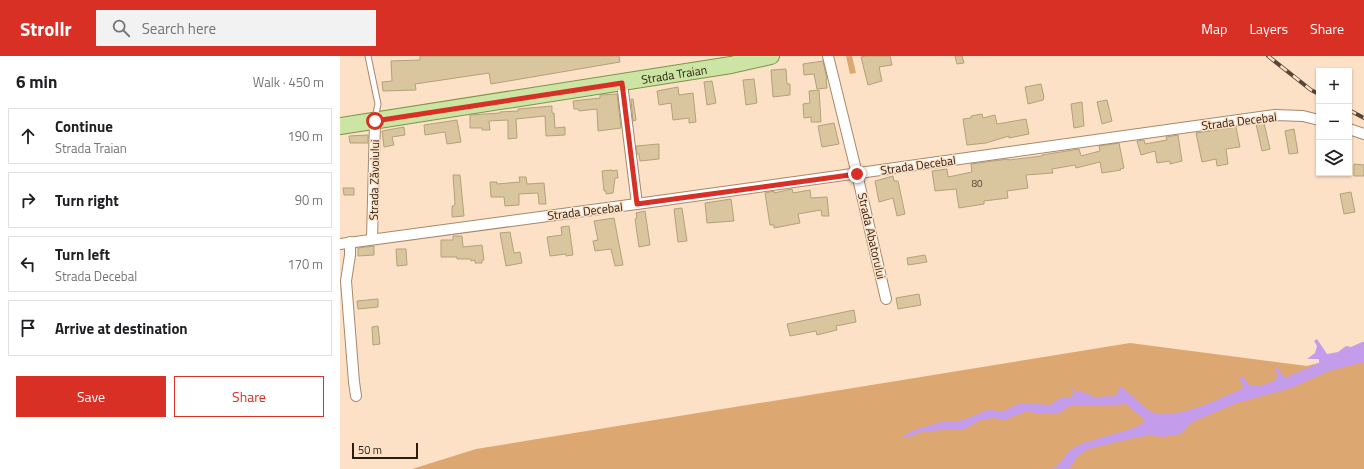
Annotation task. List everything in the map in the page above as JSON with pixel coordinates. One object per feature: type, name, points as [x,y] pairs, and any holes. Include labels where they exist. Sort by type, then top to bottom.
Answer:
[{"type":"main road","name":"Strada Traian","points":[[340,126],[731,66],[771,56]]},
{"type":"street","name":"Strada Abatorului","points":[[828,56],[886,299]]},
{"type":"street","points":[[622,83],[637,204]]},
{"type":"street","name":"Strada Decebal","points":[[356,396],[346,281],[350,255],[345,243],[857,174],[1275,115],[1303,116],[1316,119]]},
{"type":"street","name":"Strada Zăvoiului","points":[[372,239],[375,121]]},
{"type":"street","points":[[1352,130],[1364,134]]},
{"type":"lane","points":[[368,56],[378,104],[375,121]]},
{"type":"shaded area","points":[[846,56],[852,56],[856,73],[850,74]]},
{"type":"shaded area","points":[[1317,339],[1327,354],[1338,352],[1346,346],[1351,347],[1364,342],[1364,362],[1329,371],[1291,388],[1237,403],[1192,422],[1181,434],[1161,437],[1151,435],[1088,449],[1078,456],[1069,469],[1051,469],[1057,466],[1070,450],[1083,443],[1134,428],[1143,423],[1144,419],[1126,404],[1070,406],[1059,413],[1040,414],[1027,411],[1005,420],[994,418],[980,420],[963,430],[922,432],[905,438],[902,437],[914,430],[942,422],[953,422],[966,419],[987,410],[1003,411],[1020,403],[1050,405],[1060,398],[1071,398],[1074,392],[1071,387],[1076,391],[1086,393],[1094,397],[1116,396],[1120,387],[1124,387],[1126,391],[1150,411],[1159,414],[1182,412],[1207,404],[1244,387],[1239,379],[1242,376],[1251,386],[1263,385],[1276,380],[1277,375],[1275,367],[1278,368],[1284,378],[1319,363],[1319,359],[1307,359],[1315,353],[1317,346],[1314,341]]},
{"type":"shaded area","points":[[1130,343],[1307,366],[1364,351],[1364,469],[412,469],[476,449]]},
{"type":"building","points":[[420,56],[619,56],[620,62],[491,84],[489,73],[415,84],[416,90],[383,91],[382,82],[392,81],[391,61],[420,60]]},
{"type":"building","points":[[890,56],[892,65],[879,67],[882,81],[868,85],[861,57]]},
{"type":"building","points":[[955,56],[962,56],[964,63],[957,64]]},
{"type":"building","points":[[823,61],[827,79],[827,88],[817,89],[814,74],[804,75],[803,64]]},
{"type":"building","points":[[786,69],[787,84],[790,84],[790,95],[773,97],[771,70]]},
{"type":"building","points":[[754,79],[757,103],[746,105],[743,80]]},
{"type":"building","points":[[712,81],[716,103],[707,105],[704,82]]},
{"type":"building","points":[[1041,84],[1044,97],[1043,100],[1028,104],[1025,87]]},
{"type":"building","points":[[678,87],[679,95],[693,93],[696,122],[689,123],[689,118],[673,120],[671,103],[659,105],[657,91]]},
{"type":"building","points":[[819,90],[821,122],[811,122],[811,117],[804,118],[803,104],[810,103],[809,91]]},
{"type":"building","points":[[617,94],[621,128],[598,131],[597,109],[579,111],[578,109],[574,109],[573,101],[600,98],[600,95]]},
{"type":"building","points":[[631,99],[633,99],[636,120],[633,121]]},
{"type":"building","points":[[1107,100],[1112,121],[1102,124],[1097,102]]},
{"type":"building","points":[[1082,102],[1084,126],[1074,128],[1071,104]]},
{"type":"building","points":[[552,106],[555,128],[565,127],[565,135],[546,136],[545,116],[516,119],[517,138],[508,139],[508,120],[489,121],[490,130],[470,128],[470,115],[500,113],[518,111],[518,109]]},
{"type":"building","points":[[982,114],[983,118],[995,115],[997,124],[1026,119],[1029,134],[1009,138],[1009,136],[986,143],[967,145],[963,119]]},
{"type":"building","points":[[457,120],[461,142],[447,144],[445,132],[425,135],[424,125]]},
{"type":"building","points":[[834,123],[839,144],[822,147],[818,126]]},
{"type":"building","points":[[1264,123],[1270,149],[1262,151],[1256,124]]},
{"type":"building","points":[[404,127],[405,135],[392,137],[394,145],[384,147],[382,131]]},
{"type":"building","points":[[1236,127],[1240,147],[1226,149],[1228,164],[1217,166],[1216,159],[1202,162],[1196,133]]},
{"type":"building","points":[[1294,129],[1298,153],[1289,154],[1285,131]]},
{"type":"building","points":[[368,135],[368,143],[350,143],[349,136]]},
{"type":"building","points":[[1178,135],[1182,161],[1170,164],[1170,161],[1157,163],[1155,151],[1141,155],[1137,141],[1144,140],[1145,144],[1167,140],[1166,137]]},
{"type":"building","points":[[1119,143],[1124,168],[1120,169],[1121,170],[1102,173],[1100,162],[1076,168],[1075,165],[1052,169],[1053,173],[1026,175],[1028,188],[1007,191],[1008,198],[984,201],[984,204],[959,208],[956,189],[935,191],[932,171],[947,169],[948,177],[972,172],[971,164],[1042,156],[1079,149],[1081,156],[1100,151],[1099,146]]},
{"type":"building","points":[[659,144],[659,159],[640,161],[636,146]]},
{"type":"building","points":[[1354,164],[1364,165],[1364,176],[1354,176]]},
{"type":"building","points":[[617,170],[618,178],[615,178],[613,193],[606,194],[606,191],[604,191],[602,171]]},
{"type":"building","points":[[453,175],[460,175],[464,216],[452,217],[452,206],[454,206],[455,203]]},
{"type":"building","points":[[893,176],[894,181],[898,181],[905,214],[897,216],[893,198],[879,202],[875,181]]},
{"type":"building","points":[[519,177],[526,177],[527,184],[544,183],[546,204],[539,204],[538,193],[519,194],[519,205],[505,206],[504,197],[491,197],[490,182],[497,182],[497,184],[520,182]]},
{"type":"building","points":[[343,188],[354,188],[354,195],[344,195]]},
{"type":"building","points":[[792,189],[793,193],[810,190],[811,198],[827,197],[829,216],[822,216],[821,210],[798,214],[800,223],[774,228],[774,225],[770,225],[765,193],[774,191],[774,193]]},
{"type":"building","points":[[1351,192],[1355,212],[1344,214],[1340,194]]},
{"type":"building","points":[[731,199],[734,221],[707,223],[705,203]]},
{"type":"building","points":[[682,208],[687,241],[678,242],[674,209]]},
{"type":"building","points":[[645,211],[650,245],[639,247],[635,219],[637,218],[636,213]]},
{"type":"building","points":[[614,218],[623,265],[615,266],[611,249],[595,251],[593,241],[598,240],[594,221]]},
{"type":"building","points":[[569,226],[573,255],[566,256],[566,254],[550,256],[547,237],[562,235],[561,227]]},
{"type":"building","points":[[510,232],[514,253],[520,252],[522,263],[506,266],[500,233]]},
{"type":"building","points":[[453,236],[462,236],[463,247],[482,245],[484,260],[482,260],[482,263],[475,263],[475,260],[471,261],[471,259],[441,257],[441,240],[453,240]]},
{"type":"building","points":[[374,246],[374,255],[358,256],[358,248]]},
{"type":"building","points":[[396,249],[406,249],[407,265],[397,266]]},
{"type":"building","points":[[925,255],[927,262],[908,265],[907,258]]},
{"type":"building","points":[[919,294],[921,305],[898,309],[896,298]]},
{"type":"building","points":[[378,299],[378,307],[358,309],[357,301]]},
{"type":"building","points":[[854,310],[856,322],[836,326],[837,330],[817,335],[816,331],[790,336],[787,324]]},
{"type":"building","points":[[378,326],[380,344],[373,345],[372,327]]},
{"type":"railway","points":[[1268,56],[1316,92]]},
{"type":"railway","points":[[1352,112],[1364,118]]},
{"type":"route","points":[[375,121],[622,83],[637,204],[857,174]]}]
